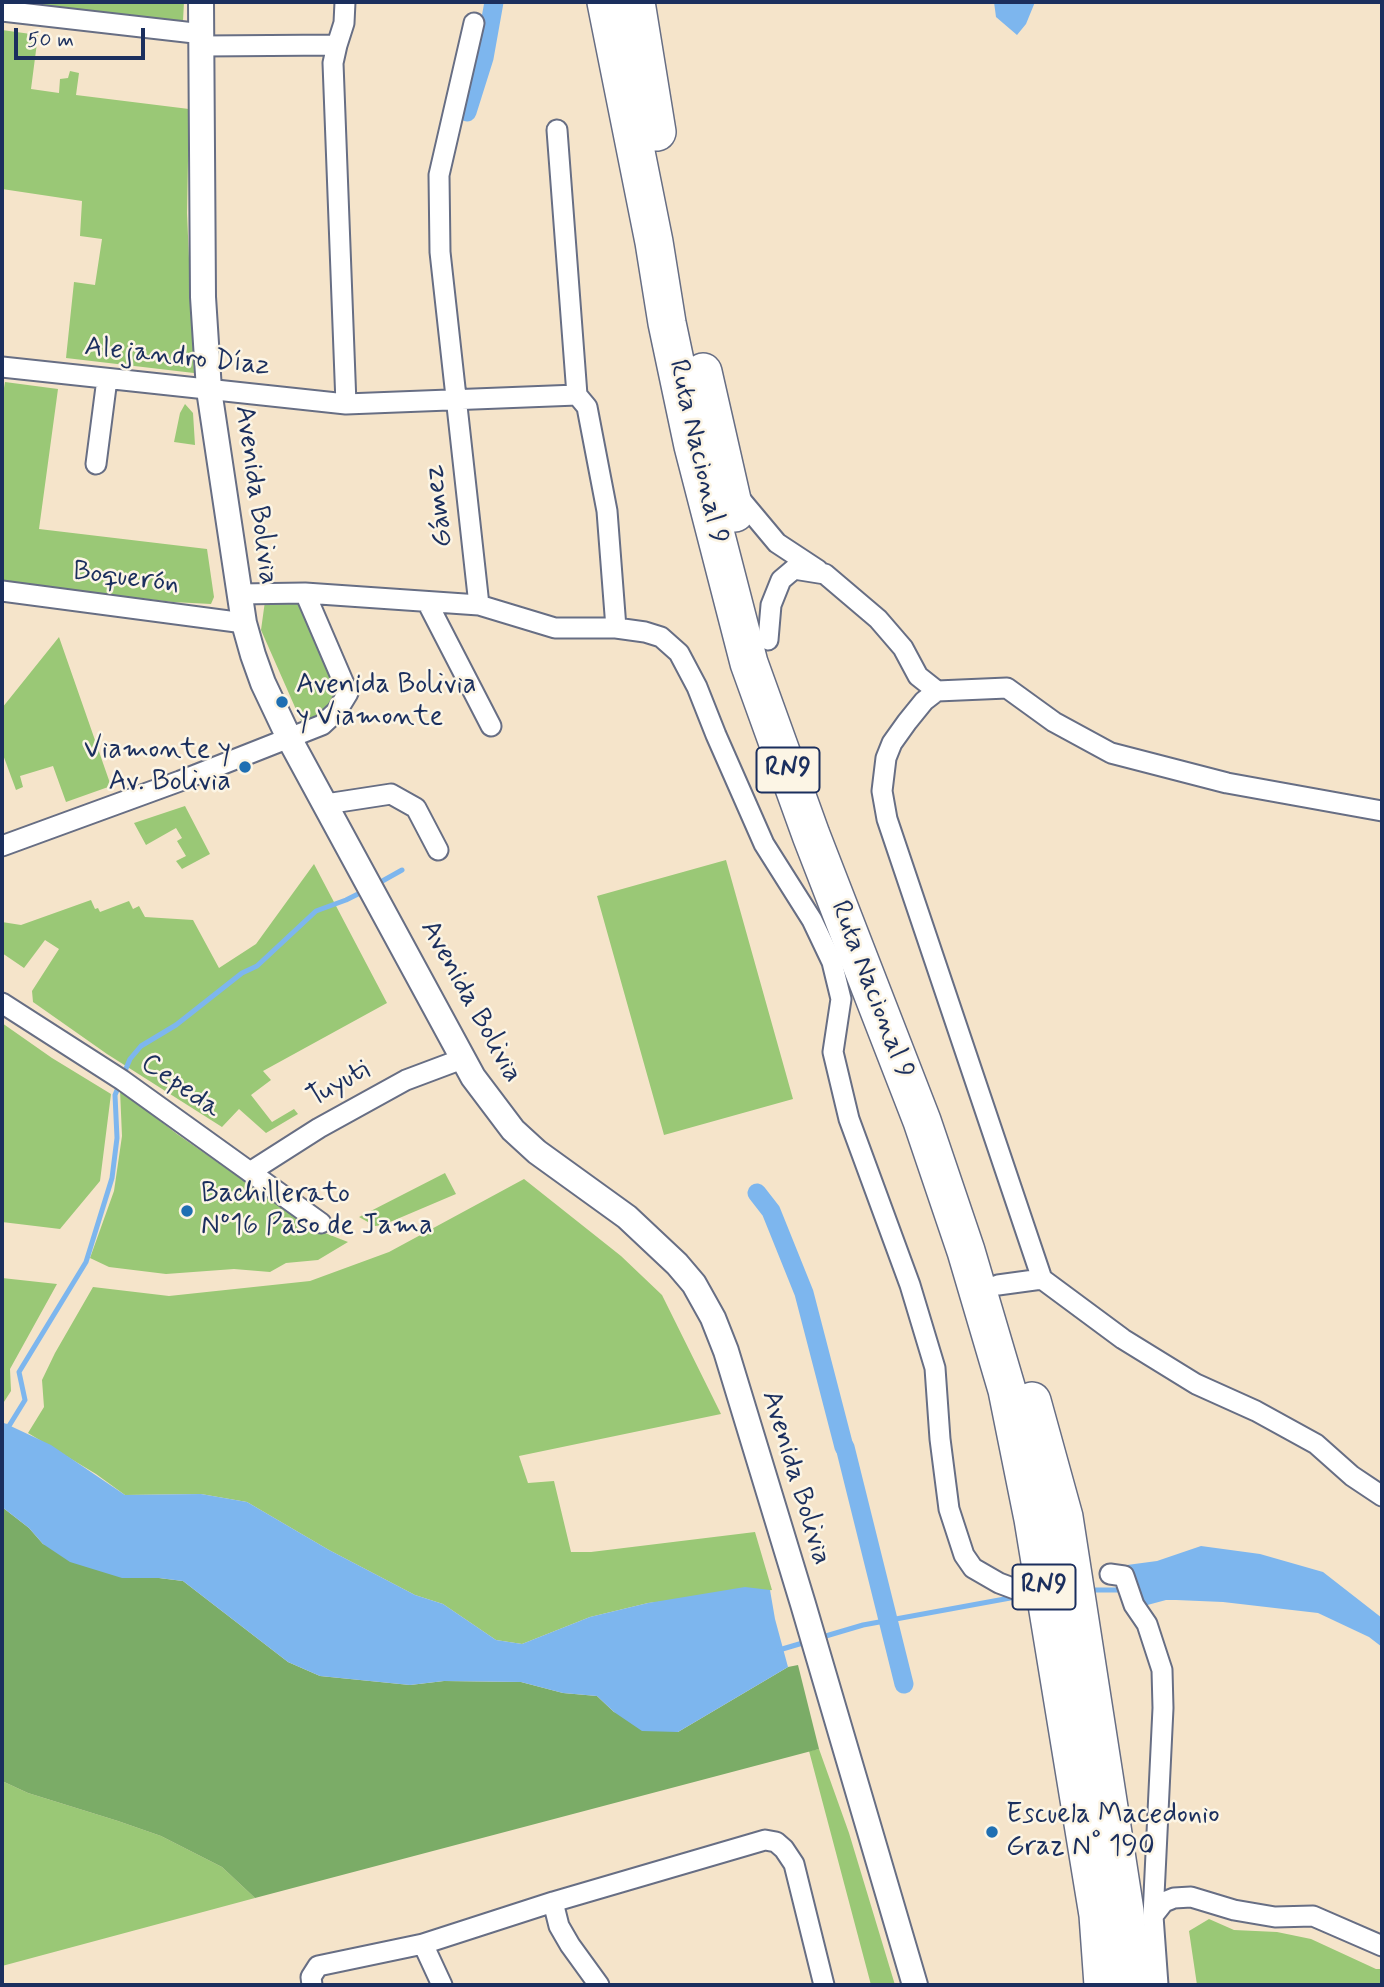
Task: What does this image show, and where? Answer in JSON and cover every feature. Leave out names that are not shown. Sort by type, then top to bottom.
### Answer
[{"type":"highway","name":"Ruta Nacional 9","points":[[606,2],[693,446],[749,663],[811,835],[922,1121],[966,1251],[1007,1390],[1049,1518]]},
{"type":"highway","name":"Ruta Nacional 9","points":[[636,2],[660,151],[691,313],[747,564],[768,640],[998,1285],[1049,1518],[1069,1653],[1098,1915],[1103,1985]]},
{"type":"highway","name":"Ruta Nacional 9","points":[[1069,1653],[1125,1911],[1132,1985]]},
{"type":"street","name":"Avenida Bolivia","points":[[201,2],[203,297],[209,390],[244,623],[263,683],[290,740],[352,850],[462,1059],[490,1102],[513,1130],[537,1152],[627,1217],[677,1264],[694,1284],[713,1318],[726,1351],[803,1604],[915,1985]]},
{"type":"street","points":[[345,2],[344,23],[333,63],[346,404]]},
{"type":"street","points":[[2,11],[203,40],[337,45]]},
{"type":"street","name":"Gámez","points":[[474,23],[439,175],[440,252],[479,604]]},
{"type":"street","points":[[557,130],[577,395],[587,407],[607,511],[616,628]]},
{"type":"street","name":"Alejandro Díaz","points":[[2,367],[346,404],[577,395]]},
{"type":"street","points":[[96,464],[107,379]]},
{"type":"street","points":[[729,485],[777,543],[825,574],[878,619],[903,648],[918,676],[937,691]]},
{"type":"street","points":[[768,640],[771,605],[781,580],[794,569],[825,574]]},
{"type":"street","name":"Boquerón","points":[[2,591],[244,623]]},
{"type":"street","points":[[239,594],[305,593],[479,604],[555,628],[616,628],[645,632],[661,638],[680,653],[764,844],[813,919],[832,962],[841,999],[833,1052],[849,1119],[910,1285],[935,1368],[949,1509],[964,1555],[973,1568],[1015,1589]]},
{"type":"street","points":[[2,846],[290,740],[322,725],[337,711],[348,694],[305,593]]},
{"type":"street","points":[[427,602],[491,726]]},
{"type":"street","points":[[1382,811],[1227,783],[1111,754],[1054,722],[1007,688],[937,691],[924,701],[892,743],[886,758],[882,791],[887,819],[1042,1279],[1123,1339],[1175,1371],[1316,1444],[1352,1476],[1382,1496]]},
{"type":"street","points":[[326,804],[391,794],[416,808],[438,850]]},
{"type":"street","name":"Cepeda","points":[[2,1003],[122,1080],[321,1223]]},
{"type":"street","name":"Tuyuti","points":[[250,1172],[318,1128],[406,1080],[462,1059]]},
{"type":"street","points":[[998,1285],[1042,1279]]},
{"type":"street","points":[[1110,1574],[1124,1576],[1134,1605],[1147,1624],[1162,1670],[1163,1708],[1153,1916],[1158,1985]]},
{"type":"street","points":[[312,1985],[311,1977],[318,1966],[423,1944],[753,1842],[776,1842],[785,1849],[794,1864],[824,1985]]},
{"type":"street","points":[[1153,1916],[1164,1902],[1174,1898],[1191,1897],[1234,1910],[1275,1917],[1313,1916],[1382,1946]]},
{"type":"street","points":[[553,1902],[559,1926],[599,1985]]},
{"type":"street","points":[[423,1944],[442,1985]]},
{"type":"green space","points":[[20,2],[184,2],[183,21],[176,25]]},
{"type":"green space","points":[[2,30],[38,35],[31,89],[59,93],[60,79],[68,78],[70,71],[79,73],[76,95],[189,109],[187,213],[194,373],[66,358],[74,282],[95,285],[102,239],[80,236],[82,201],[2,189]]},
{"type":"green space","points":[[5,382],[58,389],[39,529],[207,549],[214,597],[211,604],[2,582],[2,400]]},
{"type":"green space","points":[[185,404],[193,413],[195,445],[174,442],[180,413]]},
{"type":"green space","points":[[265,601],[303,604],[339,691],[324,716],[302,723],[261,630]]},
{"type":"green space","points":[[59,637],[111,786],[66,802],[53,766],[20,776],[23,787],[16,790],[2,752],[2,708]]},
{"type":"green space","points":[[185,806],[210,854],[182,869],[176,861],[186,856],[177,841],[182,838],[176,828],[146,845],[134,823]]},
{"type":"green space","points":[[726,860],[793,1099],[664,1135],[597,896]]},
{"type":"green space","points":[[314,864],[387,1003],[263,1071],[271,1080],[251,1095],[272,1122],[294,1109],[298,1114],[266,1133],[239,1109],[222,1127],[107,1054],[33,1002],[32,991],[59,949],[45,940],[24,968],[2,953],[2,922],[21,925],[91,900],[95,909],[98,908],[100,912],[129,901],[133,909],[139,906],[145,917],[193,920],[219,968],[256,944]]},
{"type":"green space","points":[[2,1023],[111,1094],[100,1181],[60,1229],[2,1222]]},
{"type":"green space","points":[[120,1090],[177,1134],[312,1228],[348,1242],[318,1260],[286,1263],[270,1272],[234,1269],[166,1274],[109,1267],[90,1258],[114,1191],[122,1136]]},
{"type":"green space","points":[[445,1173],[456,1194],[383,1225],[375,1226],[359,1217]]},
{"type":"green space","points":[[524,1179],[621,1256],[662,1295],[721,1414],[519,1456],[528,1483],[554,1481],[571,1552],[591,1552],[755,1532],[772,1590],[648,1603],[590,1617],[522,1644],[496,1640],[443,1604],[415,1595],[329,1550],[247,1502],[201,1494],[125,1495],[28,1433],[44,1407],[42,1380],[93,1287],[169,1296],[310,1281],[389,1252]]},
{"type":"green space","points":[[2,1278],[57,1284],[10,1369],[11,1391],[2,1405]]},
{"type":"green space","points":[[2,1507],[29,1528],[43,1544],[159,1578],[183,1581],[288,1662],[320,1676],[410,1685],[444,1681],[521,1682],[563,1693],[597,1696],[614,1712],[678,1732],[788,1667],[798,1665],[819,1749],[255,1898],[222,1867],[161,1836],[28,1793],[2,1781]]},
{"type":"green space","points":[[819,1749],[849,1833],[895,1985],[871,1985],[809,1751]]},
{"type":"green space","points":[[2,1781],[28,1793],[161,1836],[222,1867],[255,1898],[2,1966]]},
{"type":"green space","points":[[1209,1919],[1234,1930],[1277,1932],[1311,1939],[1376,1969],[1382,1969],[1382,1985],[1197,1985],[1189,1931]]},
{"type":"water","points":[[994,2],[1035,2],[1026,24],[1017,35],[996,17]]},
{"type":"water","points":[[2,1422],[51,1445],[125,1495],[201,1494],[247,1502],[329,1550],[415,1595],[443,1604],[496,1640],[522,1644],[590,1617],[648,1603],[745,1587],[770,1590],[788,1667],[678,1732],[642,1731],[614,1712],[597,1696],[563,1693],[521,1682],[444,1681],[410,1685],[320,1676],[288,1662],[183,1581],[122,1578],[70,1562],[43,1544],[29,1528],[2,1507]]},
{"type":"water","points":[[1201,1546],[1260,1554],[1323,1572],[1382,1618],[1382,1647],[1369,1637],[1318,1613],[1223,1602],[1176,1600],[1140,1607],[1127,1565],[1157,1561]]},
{"type":"waterway","points":[[467,112],[484,58],[494,2]]},
{"type":"waterway","points":[[377,884],[402,870]]},
{"type":"waterway","points":[[2,1427],[9,1426],[25,1400],[19,1372],[86,1262],[112,1178],[117,1138],[115,1095],[130,1059],[141,1046],[176,1025],[242,973],[257,966],[316,911],[366,890]]},
{"type":"waterway","points":[[757,1193],[771,1211],[804,1293],[844,1447]]},
{"type":"waterway","points":[[845,1447],[904,1684]]},
{"type":"waterway","points":[[1087,1590],[1123,1590]]},
{"type":"waterway","points":[[819,1638],[863,1625],[1032,1594]]},
{"type":"waterway","points":[[779,1650],[806,1642]]},
{"type":"place","name":"Avenida Bolivia y Viamonte","points":[[282,702]]},
{"type":"place","name":"Viamonte y Av. Bolivia","points":[[245,767]]},
{"type":"place","name":"Bachillerato Nº16 Paso de Jama","points":[[187,1211]]},
{"type":"place","name":"Escuela Macedonio Graz N° 190","points":[[992,1832]]}]
